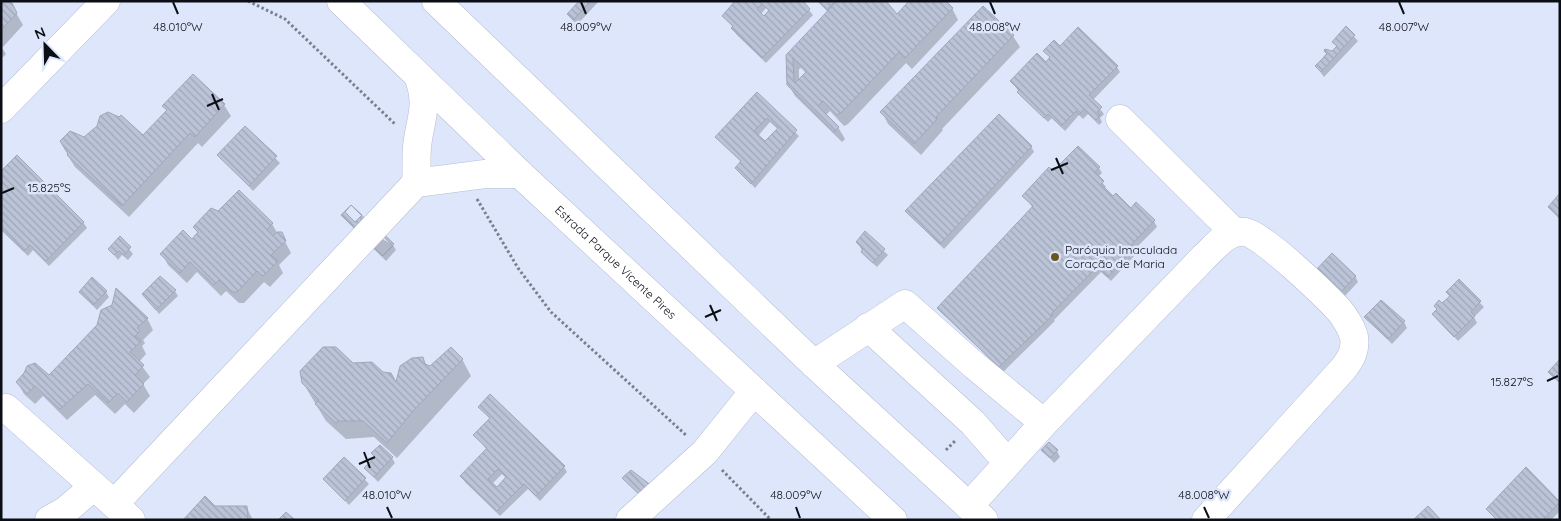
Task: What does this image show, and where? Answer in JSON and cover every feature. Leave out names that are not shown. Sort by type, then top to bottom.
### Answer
[{"type":"main road","points":[[1,109],[106,1]]},
{"type":"main road","name":"Estrada Parque Vicente Pires","points":[[341,1],[520,174],[893,520]]},
{"type":"main road","points":[[436,1],[814,364],[977,513],[1008,463],[1044,423],[1224,238],[1234,232],[1247,232],[1266,243],[1340,312],[1351,330],[1354,350],[1343,369],[1206,520]]},
{"type":"main road","points":[[6,408],[123,512],[416,182],[417,147],[425,108],[425,95],[419,78]]},
{"type":"main road","points":[[1120,119],[1234,232]]},
{"type":"main road","points":[[416,182],[485,174],[520,174]]},
{"type":"main road","points":[[814,364],[905,304],[975,366],[1044,423]]},
{"type":"main road","points":[[868,327],[973,422],[1008,463]]},
{"type":"main road","points":[[630,520],[704,452],[754,391]]},
{"type":"main road","points":[[49,520],[65,511],[94,486]]},
{"type":"path","points":[[248,1],[285,19],[417,147]]},
{"type":"path","points":[[455,178],[475,196],[518,268],[551,312],[704,452],[771,520]]},
{"type":"building","points":[[1,1],[12,3],[17,13],[1,30]]},
{"type":"building","points":[[579,1],[591,1],[573,20],[567,14]]},
{"type":"building","points":[[735,1],[803,1],[810,9],[762,58],[731,28],[733,26],[722,16]],"holes":[[[762,4],[769,10],[764,16],[757,9]]]},
{"type":"building","points":[[818,1],[835,1],[827,10]]},
{"type":"building","points":[[837,1],[886,1],[897,14],[909,1],[946,1],[953,8],[905,58],[899,52],[842,112],[837,115],[823,101],[818,106],[839,127],[834,132],[787,85],[786,55]],"holes":[[[793,58],[807,71],[795,83]]]},
{"type":"building","points":[[983,6],[1014,35],[936,117],[938,118],[914,144],[880,112]]},
{"type":"building","points":[[1346,26],[1355,35],[1321,72],[1315,66],[1327,54],[1324,51],[1325,49],[1332,51],[1337,46],[1332,42]]},
{"type":"building","points":[[1078,27],[1118,66],[1089,95],[1102,107],[1097,112],[1100,115],[1096,120],[1084,109],[1079,115],[1076,111],[1061,126],[1048,114],[1044,118],[1017,92],[1019,90],[1010,81],[1037,53],[1046,62],[1050,57],[1043,51],[1054,40],[1060,46]]},
{"type":"building","points":[[193,74],[225,104],[195,137],[190,133],[122,206],[67,155],[60,141],[70,131],[84,137],[97,126],[100,116],[108,112],[119,117],[121,115],[143,135],[167,110],[162,106]]},
{"type":"building","points":[[757,92],[797,130],[751,184],[735,168],[741,161],[715,137]],"holes":[[[767,118],[778,128],[765,141],[754,131]]]},
{"type":"building","points":[[999,114],[1032,146],[940,244],[905,211]]},
{"type":"building","points":[[245,126],[277,156],[249,186],[217,155]]},
{"type":"building","name":"Paróquia Imaculada Coração de Maria","points":[[1078,146],[1100,167],[1095,172],[1104,181],[1101,184],[1113,196],[1116,193],[1131,208],[1136,202],[1155,220],[1131,245],[1134,248],[1108,277],[1097,267],[1051,314],[1053,315],[999,367],[937,308],[1033,206],[1022,196],[1049,167],[1053,171]]},
{"type":"building","points":[[17,155],[84,222],[46,261],[30,245],[24,251],[1,229],[1,171]]},
{"type":"building","points":[[239,190],[273,223],[267,230],[273,236],[277,232],[282,232],[286,241],[271,255],[278,261],[263,276],[257,271],[237,292],[232,292],[219,280],[214,285],[190,262],[180,273],[160,254],[183,230],[192,239],[198,232],[193,227],[211,208],[218,211]]},
{"type":"building","points":[[1560,193],[1560,218],[1548,207]]},
{"type":"building","points":[[351,205],[393,246],[383,256],[341,215]]},
{"type":"building","points":[[351,205],[362,215],[355,222],[345,212]]},
{"type":"building","points":[[378,229],[394,244],[382,256],[366,241]]},
{"type":"building","points":[[865,231],[885,249],[873,263],[861,252],[863,249],[856,242]]},
{"type":"building","points":[[120,236],[131,247],[124,255],[119,251],[114,255],[108,249]]},
{"type":"building","points":[[1332,253],[1356,276],[1339,294],[1315,271]]},
{"type":"building","points":[[160,276],[176,290],[156,310],[142,294]]},
{"type":"building","points":[[92,277],[107,291],[93,305],[79,292]]},
{"type":"building","points":[[1459,279],[1481,301],[1471,312],[1475,316],[1454,337],[1432,314],[1437,309],[1434,306],[1439,300],[1442,303],[1450,296],[1446,292]]},
{"type":"building","points":[[116,288],[148,318],[137,328],[140,331],[135,336],[141,341],[130,352],[144,365],[135,375],[144,384],[127,402],[118,393],[108,403],[88,384],[60,409],[35,386],[27,394],[16,382],[27,366],[35,363],[49,375],[97,325],[101,310],[112,305]]},
{"type":"building","points":[[1381,300],[1405,321],[1388,339],[1364,317]]},
{"type":"building","points":[[323,347],[336,347],[353,363],[372,362],[383,372],[391,373],[396,382],[400,366],[412,358],[423,357],[425,364],[430,366],[451,347],[463,359],[413,411],[387,443],[363,421],[339,421],[336,423],[315,404],[319,400],[302,383],[300,371]]},
{"type":"building","points":[[1560,359],[1560,383],[1548,372]]},
{"type":"building","points":[[490,394],[565,466],[536,496],[524,484],[497,511],[460,476],[487,448],[473,435],[490,418],[478,407]],"holes":[[[498,469],[506,477],[497,487],[488,479]]]},
{"type":"building","points":[[1049,442],[1058,450],[1050,458],[1041,450]]},
{"type":"building","points":[[380,445],[393,457],[374,477],[364,468],[375,457],[371,453]]},
{"type":"building","points":[[344,457],[366,478],[345,501],[323,479]]},
{"type":"building","points":[[1526,467],[1560,502],[1543,520],[1497,520],[1486,509]]},
{"type":"building","points":[[631,470],[652,486],[642,497],[622,478]]},
{"type":"building","points":[[205,496],[215,506],[247,506],[248,520],[183,520]]},
{"type":"building","points":[[1428,506],[1441,520],[1413,520]]},
{"type":"building","points":[[286,512],[295,520],[278,520]]},
{"type":"place","name":"Paróquia Imaculada Coração de Maria","points":[[1055,257]]}]
